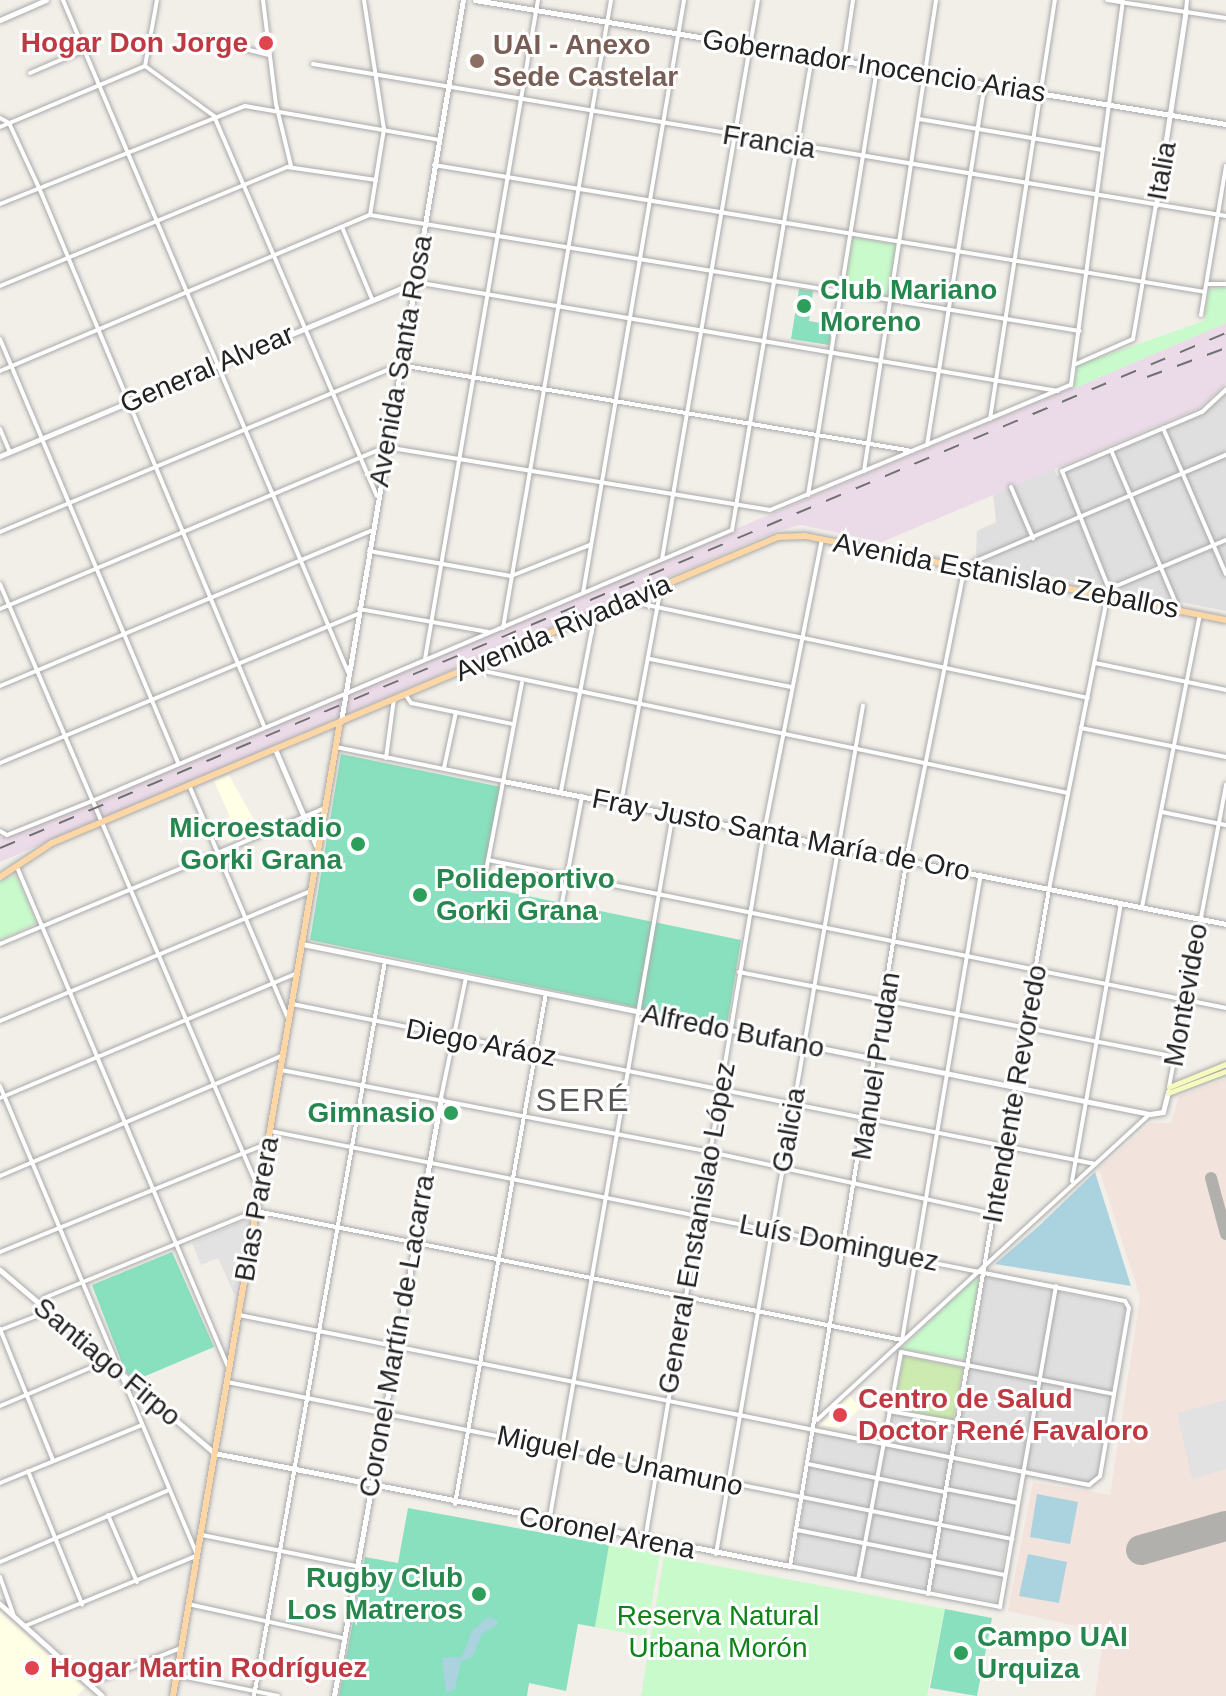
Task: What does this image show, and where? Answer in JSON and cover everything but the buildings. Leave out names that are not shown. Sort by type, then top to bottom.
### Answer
[{"type":"main road","name":"Avenida Estanislao Zeballos","points":[[786,535],[822,539],[1109,593],[1226,620]]},
{"type":"main road","name":"Avenida Rivadavia","points":[[0,877],[52,843],[786,535]]},
{"type":"main road","name":"Blas Parera","points":[[173,1696],[340,722]]},
{"type":"main road","points":[[1169,1090],[1226,1064]]},
{"type":"main road","points":[[1169,1090],[1226,1071]]},
{"type":"street","points":[[0,20],[46,0]]},
{"type":"street","points":[[63,0],[348,672]]},
{"type":"street","points":[[145,66],[157,0]]},
{"type":"street","points":[[263,0],[277,110],[291,166]]},
{"type":"street","points":[[364,0],[384,129],[370,215]]},
{"type":"street","name":"Avenida Santa Rosa","points":[[340,722],[463,0]]},
{"type":"street","name":"Gobernador Inocencio Arias","points":[[475,0],[1226,124]]},
{"type":"street","points":[[425,659],[538,0]]},
{"type":"street","points":[[503,628],[611,0]]},
{"type":"street","points":[[583,594],[684,0]]},
{"type":"street","points":[[662,559],[758,0]]},
{"type":"street","points":[[844,61],[853,0]]},
{"type":"street","points":[[864,471],[936,0]]},
{"type":"street","points":[[990,419],[1055,0]]},
{"type":"street","points":[[1107,0],[1226,18]]},
{"type":"street","name":"Italia","points":[[1076,364],[1132,341],[1172,115],[1187,0]]},
{"type":"street","points":[[0,609],[386,447],[770,510],[1073,383],[1123,1]]},
{"type":"street","points":[[206,39],[269,55]]},
{"type":"street","points":[[30,73],[84,50]]},
{"type":"street","points":[[740,506],[812,56]]},
{"type":"street","name":"Francia","points":[[313,64],[734,137],[1226,216]]},
{"type":"street","points":[[0,127],[145,66]]},
{"type":"street","points":[[145,66],[214,116],[330,393],[377,496]]},
{"type":"street","points":[[808,495],[877,67]]},
{"type":"street","points":[[927,445],[985,84]]},
{"type":"street","points":[[0,204],[245,106],[439,140]]},
{"type":"street","points":[[0,118],[9,123],[40,190],[264,727]]},
{"type":"street","points":[[919,119],[1102,150]]},
{"type":"street","points":[[434,165],[1205,292]]},
{"type":"street","points":[[0,286],[291,166],[376,180]]},
{"type":"street","points":[[1201,315],[1226,166]]},
{"type":"street","points":[[0,371],[370,215],[1080,331]]},
{"type":"street","points":[[342,227],[372,299]]},
{"type":"street","points":[[415,282],[938,367],[1058,391]]},
{"type":"street","name":"General Alvear","points":[[0,456],[415,282]]},
{"type":"street","points":[[1207,284],[1226,284]]},
{"type":"street","points":[[0,339],[178,763]]},
{"type":"street","points":[[0,532],[400,365],[867,441],[912,451]]},
{"type":"street","points":[[1226,390],[1202,412],[1062,471],[1109,593],[1226,540]]},
{"type":"street","points":[[1163,428],[1226,574]]},
{"type":"street","points":[[0,429],[10,452]]},
{"type":"street","points":[[1111,450],[1179,611]]},
{"type":"street","points":[[967,568],[1226,455]]},
{"type":"street","points":[[1011,487],[1033,538]]},
{"type":"street","name":"Avenida Rivadavia","points":[[0,832],[124,787],[732,530],[740,506]]},
{"type":"street","points":[[0,686],[371,531]]},
{"type":"street","name":"General Enstanislao López","points":[[645,1540],[739,972],[791,687],[822,539]]},
{"type":"street","points":[[369,551],[511,576],[590,545]]},
{"type":"street","name":"Manuel Prudan","points":[[790,1566],[857,1184],[925,764],[967,568]]},
{"type":"street","points":[[0,584],[260,1192]]},
{"type":"street","points":[[621,803],[660,610],[661,587]]},
{"type":"street","name":"Intendente Revoredo","points":[[928,1594],[1049,889],[1109,593]]},
{"type":"street","points":[[628,601],[1088,698]]},
{"type":"street","points":[[0,763],[358,612],[431,621],[490,633]]},
{"type":"street","points":[[561,791],[582,695],[595,615]]},
{"type":"street","points":[[1142,907],[1200,615]]},
{"type":"street","points":[[650,659],[791,687]]},
{"type":"street","points":[[1095,663],[1226,690]]},
{"type":"street","points":[[469,668],[522,683],[1068,793]]},
{"type":"street","points":[[483,887],[522,683]]},
{"type":"street","points":[[405,694],[411,703],[513,724]]},
{"type":"street","points":[[386,758],[394,699]]},
{"type":"street","name":"Galicia","points":[[716,1554],[815,987],[836,846],[863,706]]},
{"type":"street","points":[[443,769],[456,712]]},
{"type":"street","points":[[1081,728],[1226,757]]},
{"type":"street","name":"Fray Justo Santa María de Oro","points":[[336,747],[1226,924]]},
{"type":"street","points":[[275,749],[318,850]]},
{"type":"street","name":"Montevideo","points":[[1163,1112],[1226,784]]},
{"type":"street","points":[[189,785],[289,1020]]},
{"type":"street","points":[[562,903],[582,796]]},
{"type":"street","points":[[0,944],[325,808]]},
{"type":"street","points":[[1161,812],[1226,825]]},
{"type":"street","points":[[549,1522],[673,814]]},
{"type":"street","points":[[488,860],[567,873],[1226,1008]]},
{"type":"street","points":[[17,867],[229,1369]]},
{"type":"street","points":[[902,1340],[981,875]]},
{"type":"street","points":[[0,1021],[311,891]]},
{"type":"street","points":[[1072,1183],[1099,1043],[1121,903]]},
{"type":"street","name":"Alfredo Bufano","points":[[302,944],[1150,1114],[1163,1112]]},
{"type":"street","points":[[254,1694],[334,1226],[371,1021],[385,961]]},
{"type":"street","points":[[739,972],[1175,1057]]},
{"type":"street","points":[[2,1097],[297,973]]},
{"type":"street","name":"Coronel Martín de Lacarra","points":[[334,1696],[413,1243],[466,977]]},
{"type":"street","points":[[455,1504],[496,1260],[546,993]]},
{"type":"street","name":"Diego Aráoz","points":[[292,1004],[936,1136],[1095,1164]]},
{"type":"street","points":[[0,1176],[283,1056]]},
{"type":"street","points":[[281,1070],[441,1098],[710,1152],[995,1214]]},
{"type":"street","points":[[0,1086],[2,1097],[33,1162],[196,1554],[137,1582],[25,1626]]},
{"type":"street","points":[[986,1262],[1150,1114]]},
{"type":"street","name":"Luís Dominguez","points":[[270,1131],[429,1159],[1125,1301],[1129,1308],[1114,1394]]},
{"type":"street","points":[[0,1252],[268,1143]]},
{"type":"street","points":[[38,1313],[44,1298],[256,1211],[684,1299],[902,1340]]},
{"type":"street","name":"Santiago Firpo","points":[[0,1270],[214,1453]]},
{"type":"street","points":[[815,1422],[895,1346],[981,1272]]},
{"type":"street","points":[[797,1530],[1005,1575],[1056,1286]]},
{"type":"street","points":[[47,1312],[0,1330],[53,1460]]},
{"type":"street","points":[[239,1315],[1096,1484],[1114,1394],[901,1352],[895,1346]]},
{"type":"street","points":[[858,1580],[901,1352]]},
{"type":"street","points":[[0,1406],[104,1362]]},
{"type":"street","name":"Miguel de Unamuno","points":[[227,1382],[1012,1539]]},
{"type":"street","points":[[889,1411],[957,1423]]},
{"type":"street","points":[[0,1483],[142,1425]]},
{"type":"street","name":"Coronel Arena","points":[[214,1453],[455,1504],[1000,1607],[1005,1575]]},
{"type":"street","points":[[808,1464],[1018,1503]]},
{"type":"street","points":[[28,1471],[82,1604]]},
{"type":"street","points":[[0,1562],[169,1490]]},
{"type":"street","points":[[108,1515],[137,1582]]},
{"type":"street","points":[[199,1534],[356,1566]]},
{"type":"street","points":[[0,1577],[15,1617]]},
{"type":"street","points":[[0,1604],[102,1696]]},
{"type":"street","points":[[188,1604],[343,1638]]},
{"type":"street","points":[[88,1684],[181,1648]]},
{"type":"street","points":[[176,1675],[254,1694],[278,1696]]},
{"type":"shaded area","points":[[1226,323],[1226,384],[1199,408],[882,542],[801,525],[777,531],[0,862],[0,838]]},
{"type":"shaded area","points":[[1226,394],[1226,611],[985,563],[976,555],[977,531],[996,522],[993,493],[1054,468],[1057,476],[1203,414]]},
{"type":"shaded area","points":[[229,775],[259,829],[228,843],[218,822],[230,817],[214,781]]},
{"type":"shaded area","points":[[1226,1079],[1226,1696],[1095,1696],[1104,1632],[1008,1611],[1033,1482],[1110,1495],[1140,1297],[1099,1169],[1151,1123],[1171,1123],[1179,1096]]},
{"type":"shaded area","points":[[250,1218],[235,1296],[218,1258],[201,1265],[192,1243]]},
{"type":"shaded area","points":[[986,1276],[1126,1306],[1097,1477],[1089,1483],[954,1453]]},
{"type":"shaded area","name":"Centro de Salud Doctor René Favaloro","points":[[849,1395],[861,1408],[839,1428],[820,1425]]},
{"type":"shaded area","points":[[1226,1400],[1226,1469],[1192,1479],[1177,1413]]},
{"type":"shaded area","points":[[894,1414],[950,1424],[949,1460],[1019,1475],[996,1602],[795,1563],[814,1437],[821,1434],[884,1447]]},
{"type":"shaded area","name":"Hogar Martin Rodríguez","points":[[0,1612],[85,1688],[77,1696],[0,1696]]},
{"type":"green space","points":[[853,237],[896,244],[888,299],[843,292]]},
{"type":"green space","points":[[1226,288],[1226,323],[1073,389],[1078,365],[1204,321],[1209,289]]},
{"type":"green space","name":"Club Mariano Moreno","points":[[799,289],[813,291],[809,321],[832,325],[829,345],[791,339]]},
{"type":"green space","name":"Polideportivo Gorki Grana","points":[[341,754],[501,787],[484,887],[741,940],[727,1026],[310,940]]},
{"type":"green space","points":[[16,875],[37,923],[0,940],[0,881]]},
{"type":"green space","points":[[172,1252],[214,1347],[136,1380],[125,1371],[92,1285]]},
{"type":"green space","points":[[974,1278],[980,1282],[966,1360],[901,1349]]},
{"type":"green space","points":[[904,1356],[963,1368],[953,1420],[893,1408]]},
{"type":"green space","name":"Rugby Club Los Matreros","points":[[408,1508],[609,1545],[595,1627],[578,1624],[566,1691],[529,1683],[527,1696],[339,1696],[365,1557],[398,1563]]},
{"type":"green space","points":[[609,1545],[660,1554],[646,1637],[595,1627]]},
{"type":"green space","name":"Reserva Natural Urbana Morón","points":[[664,1556],[945,1609],[927,1696],[641,1696]]},
{"type":"green space","name":"Campo UAI Urquiza","points":[[945,1609],[992,1618],[977,1696],[930,1688]]},
{"type":"water","points":[[1095,1172],[1131,1286],[995,1264],[1040,1225]]},
{"type":"water","points":[[1037,1494],[1078,1502],[1070,1544],[1030,1537]]},
{"type":"water","points":[[1028,1554],[1067,1562],[1059,1603],[1019,1596]]},
{"type":"water","points":[[488,1617],[498,1620],[497,1625],[483,1633],[472,1657],[461,1661],[455,1689],[446,1693],[442,1658],[462,1657],[472,1631]]},
{"type":"taxiway","points":[[1211,1178],[1226,1234]]},
{"type":"runway","points":[[1141,1550],[1226,1526]]},
{"type":"railway","points":[[0,848],[1226,333]]},
{"type":"railway","points":[[1147,377],[1226,348]]},
{"type":"place","name":"Hogar Don Jorge","points":[[266,43]]},
{"type":"place","name":"UAI - Anexo Sede Castelar","points":[[477,61]]},
{"type":"place","name":"Club Mariano Moreno","points":[[804,306]]},
{"type":"place","name":"Microestadio Gorki Grana","points":[[358,844]]},
{"type":"place","name":"Polideportivo Gorki Grana","points":[[420,895]]},
{"type":"place","name":"Gimnasio","points":[[451,1113]]},
{"type":"place","name":"Centro de Salud Doctor René Favaloro","points":[[840,1415]]},
{"type":"place","name":"Rugby Club Los Matreros","points":[[479,1594]]},
{"type":"place","name":"Campo UAI Urquiza","points":[[961,1653]]},
{"type":"place","name":"Hogar Martin Rodríguez","points":[[32,1668]]},
{"type":"district","name":"SERÉ","points":[[583,1100]]}]
